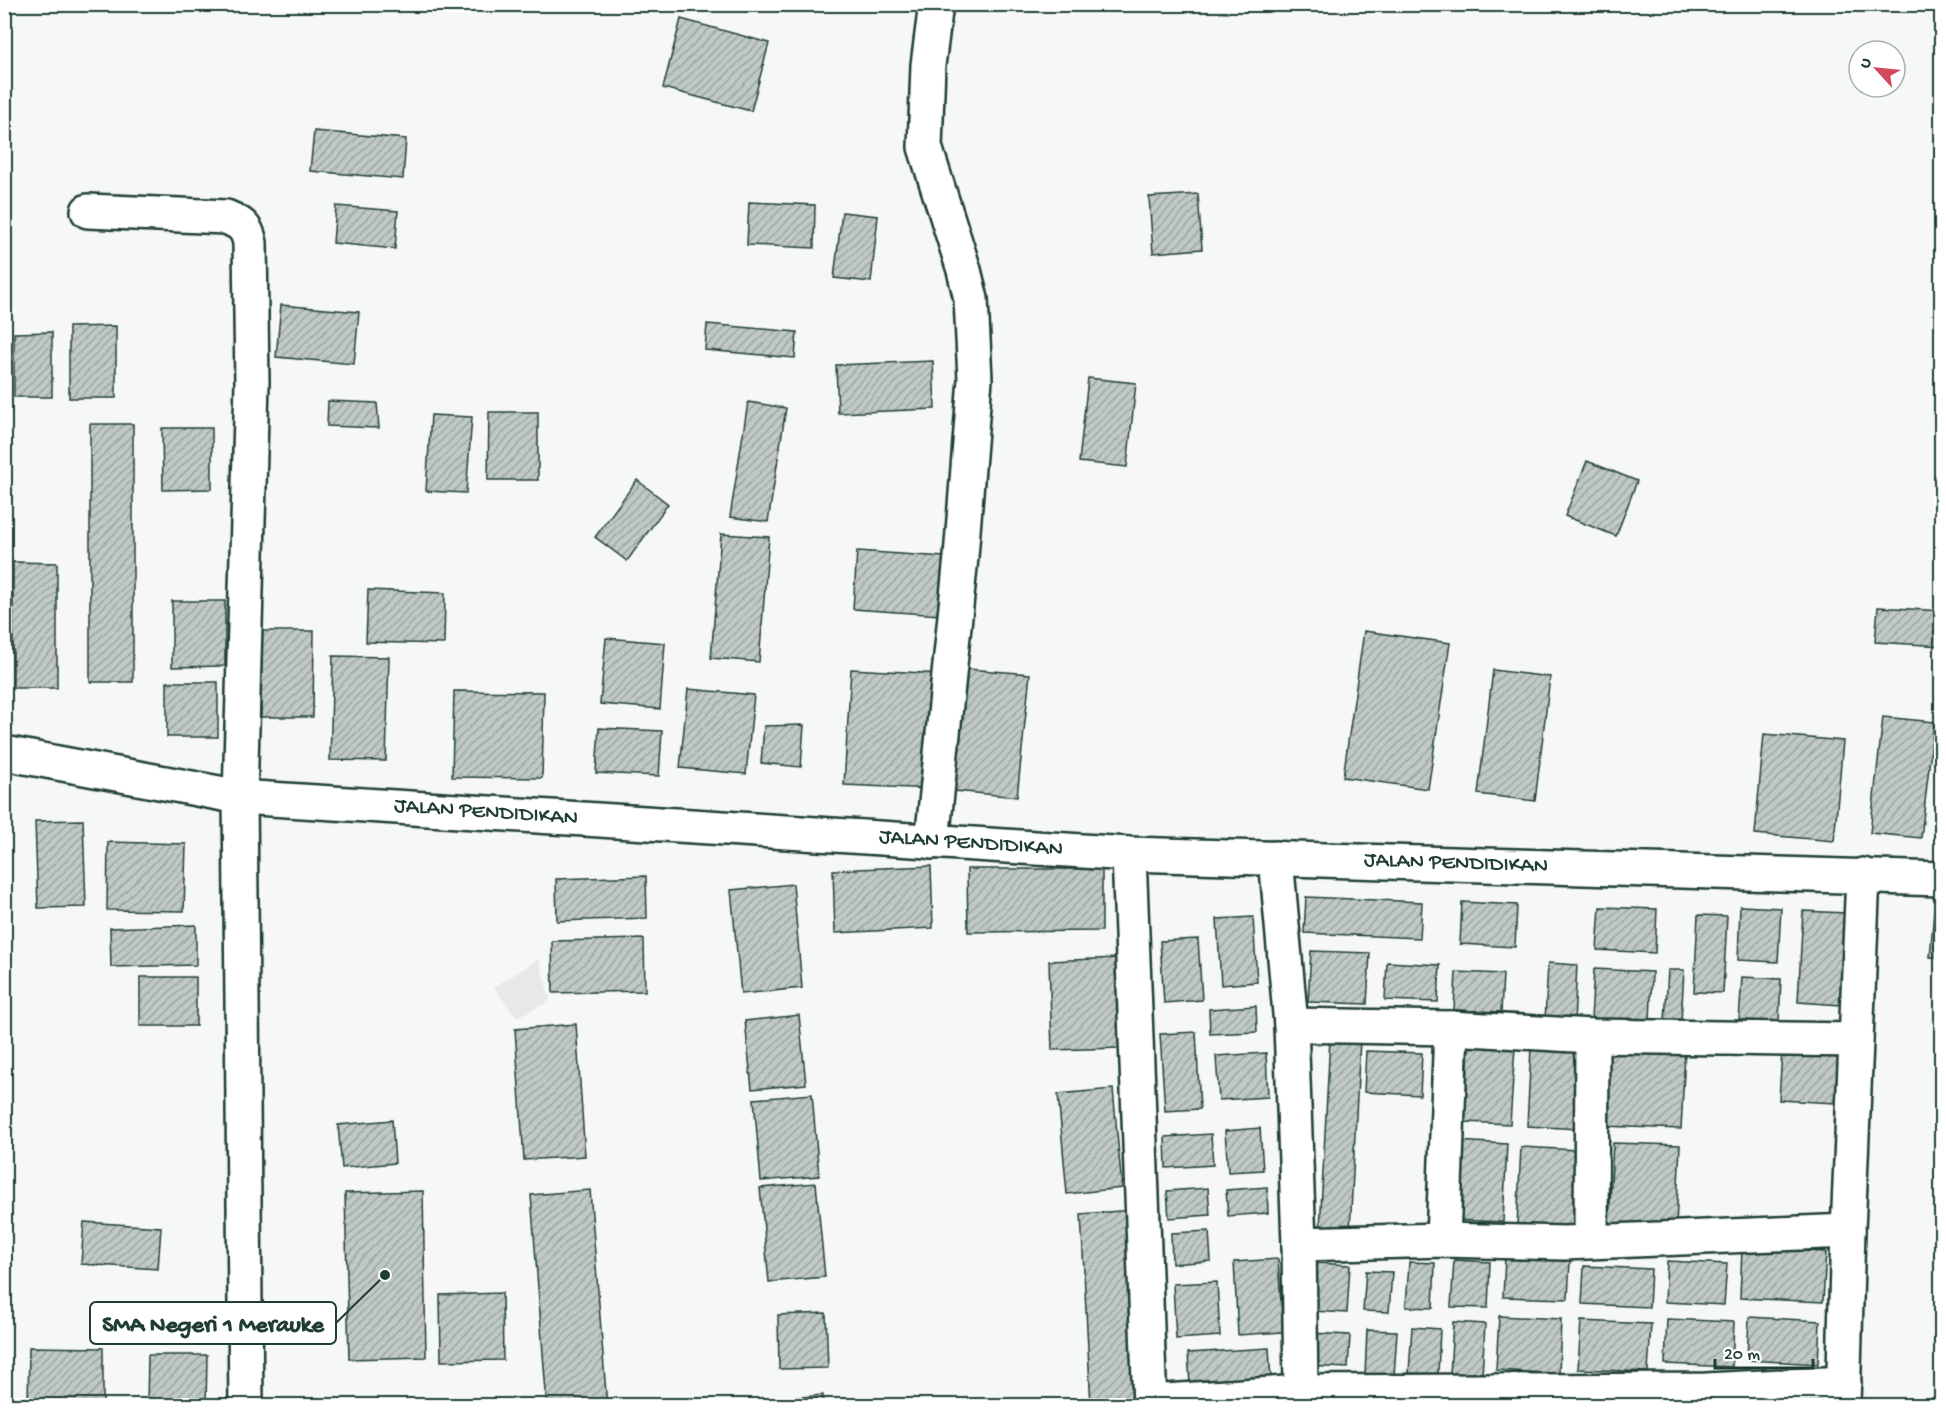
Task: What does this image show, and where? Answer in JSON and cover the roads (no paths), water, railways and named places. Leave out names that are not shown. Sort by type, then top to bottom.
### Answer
[{"type":"street","points":[[932,842],[961,557],[975,379],[971,299],[925,147],[927,65],[936,4]]},
{"type":"street","points":[[88,211],[226,217],[242,224],[248,232],[251,252],[252,383],[240,797],[246,1406]]},
{"type":"street","name":"JALAN PENDIDIKAN","points":[[4,753],[240,797],[1129,854],[1941,879]]},
{"type":"street","points":[[1129,854],[1150,1404],[1301,1392],[1706,1390],[1844,1395],[1848,1231],[1863,875]]},
{"type":"street","points":[[1276,858],[1291,1025],[1299,1244],[1301,1392]]},
{"type":"street","points":[[1291,1025],[1451,1028],[1593,1036],[1856,1040]]},
{"type":"street","points":[[1443,1240],[1451,1028]]},
{"type":"street","points":[[1591,1240],[1593,1036]]},
{"type":"street","points":[[1299,1244],[1443,1240],[1564,1243],[1591,1240],[1848,1231]]},
{"type":"place","name":"SMA Negeri 1 Merauke","points":[[385,1275]]}]
